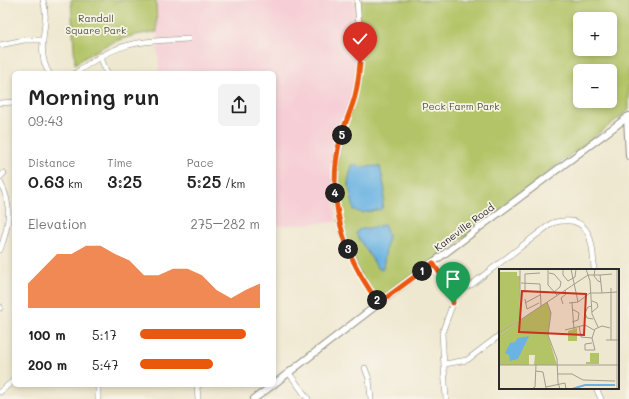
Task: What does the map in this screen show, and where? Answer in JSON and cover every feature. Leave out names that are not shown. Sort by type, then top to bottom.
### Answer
[{"type":"main road","name":"Kaneville Road","points":[[276,383],[379,303],[628,116]]},
{"type":"main road","points":[[628,116],[629,156]]},
{"type":"main road","name":"Kaneville Road","points":[[254,399],[270,387]]},
{"type":"street","points":[[43,0],[45,13],[42,54],[48,71]]},
{"type":"street","points":[[356,0],[360,42],[358,81],[355,97],[341,138],[336,165],[336,196],[339,222],[353,262],[364,283],[379,303]]},
{"type":"street","points":[[79,71],[100,56],[112,50],[138,42],[188,39]]},
{"type":"street","points":[[0,45],[24,40],[42,40]]},
{"type":"street","points":[[100,56],[106,71]]},
{"type":"street","points":[[0,103],[12,103]]},
{"type":"street","points":[[0,182],[5,191],[9,211],[8,230],[0,250]]},
{"type":"street","points":[[452,292],[471,285],[552,223],[565,220],[580,225],[590,236],[593,246],[594,269]]},
{"type":"street","points":[[433,263],[452,292],[453,303],[442,333],[446,399]]},
{"type":"street","points":[[445,364],[467,360],[499,336]]},
{"type":"street","points":[[365,368],[370,379],[371,399]]},
{"type":"street","points":[[289,374],[308,399]]},
{"type":"street","points":[[0,392],[12,382]]},
{"type":"street","points":[[98,387],[98,399]]},
{"type":"street","points":[[198,399],[199,387]]},
{"type":"street","points":[[596,389],[601,399]]},
{"type":"shaded area","points":[[156,0],[355,0],[358,63],[335,203],[336,222],[276,226],[276,71],[159,71]]},
{"type":"green space","name":"Randall Square Park","points":[[71,0],[156,0],[157,32],[123,38],[104,46],[75,64]]},
{"type":"green space","name":"Peck Farm Park","points":[[357,0],[629,0],[629,110],[379,303],[364,283],[339,222],[336,165],[358,81]]},
{"type":"water","points":[[352,165],[363,167],[380,166],[385,191],[382,209],[362,213],[354,210],[348,182]]},
{"type":"water","points":[[385,225],[388,236],[383,268],[381,270],[377,267],[356,234],[358,230]]},
{"type":"route","points":[[360,63],[355,97],[341,138],[336,165],[335,180],[337,211],[344,239],[353,262],[364,283],[379,303],[433,263],[452,292],[453,303]]}]
